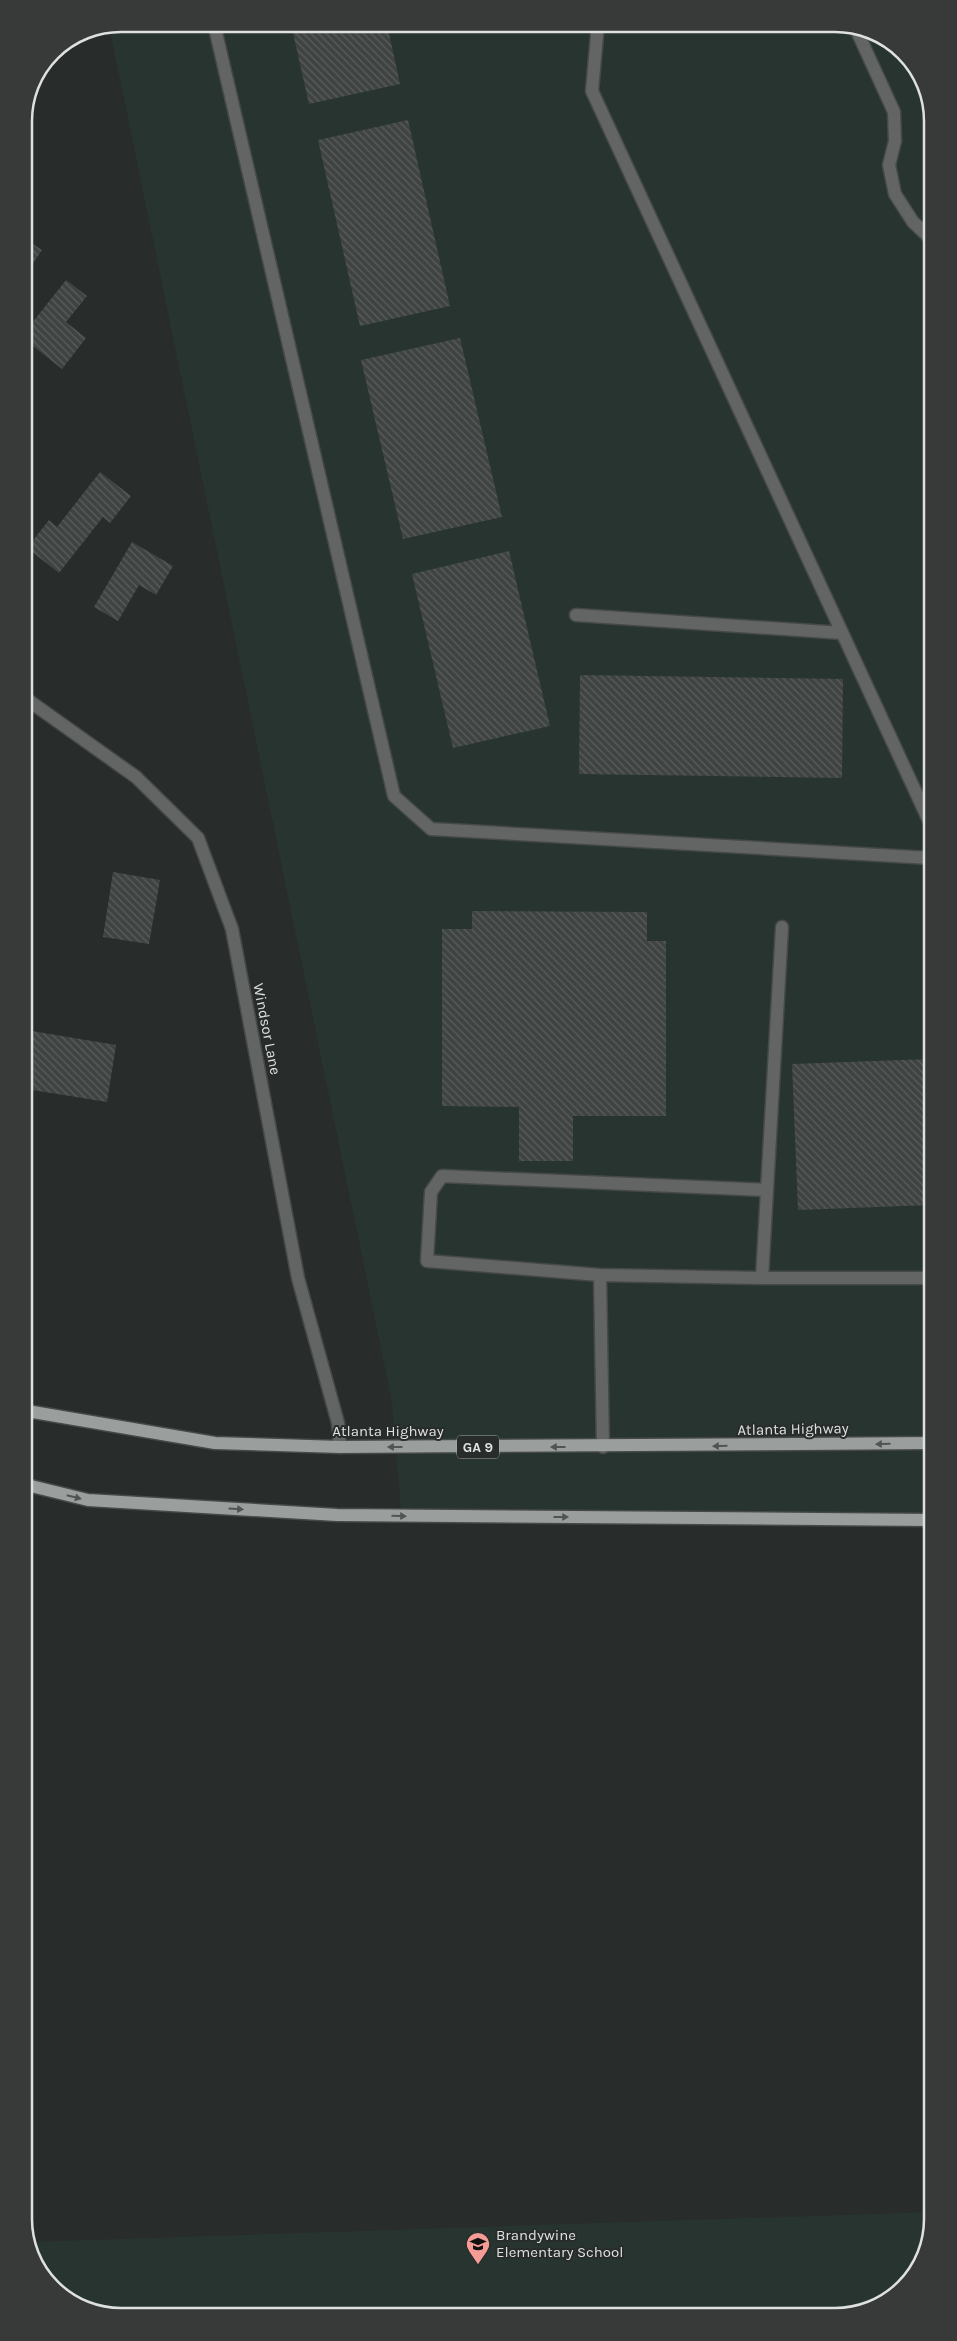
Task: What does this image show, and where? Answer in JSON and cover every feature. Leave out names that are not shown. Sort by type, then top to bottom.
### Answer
[{"type":"main road","name":"Atlanta Highway","points":[[32,1412],[215,1443],[340,1447],[603,1447],[924,1443]]},
{"type":"main road","points":[[32,1486],[88,1500],[337,1515],[924,1520]]},
{"type":"street","points":[[216,33],[394,796],[430,829],[924,858]]},
{"type":"street","points":[[597,33],[592,91],[924,810]]},
{"type":"street","points":[[859,36],[894,112],[894,141],[889,165],[895,194],[913,222],[924,232]]},
{"type":"street","points":[[576,615],[842,633]]},
{"type":"street","name":"Windsor Lane","points":[[33,703],[136,777],[198,838],[232,929],[298,1278],[338,1423],[340,1447]]},
{"type":"street","points":[[762,1278],[782,927]]},
{"type":"street","points":[[768,1190],[442,1176],[431,1192],[428,1262],[600,1275],[924,1278]]},
{"type":"street","points":[[600,1275],[603,1447]]},
{"type":"shaded area","points":[[111,33],[841,33],[864,37],[880,44],[902,63],[915,82],[924,110],[924,1521],[402,1522],[392,1402]]},
{"type":"shaded area","name":"Brandywine Elementary School","points":[[924,2212],[924,2231],[918,2253],[913,2264],[902,2278],[890,2290],[875,2299],[853,2307],[841,2308],[116,2308],[104,2307],[88,2302],[67,2290],[44,2264],[36,2242]]},
{"type":"building","points":[[293,33],[389,33],[400,84],[309,104]]},
{"type":"building","points":[[408,120],[450,306],[360,326],[318,140]]},
{"type":"building","points":[[33,244],[42,250],[33,264]]},
{"type":"building","points":[[66,280],[87,296],[66,322],[86,338],[62,369],[33,346],[33,322]]},
{"type":"building","points":[[460,338],[502,517],[403,539],[361,360]]},
{"type":"building","points":[[100,472],[131,496],[110,523],[103,517],[59,573],[33,553],[33,541],[49,520],[57,527]]},
{"type":"building","points":[[132,542],[173,566],[156,595],[139,585],[118,621],[94,607]]},
{"type":"building","points":[[509,551],[550,726],[453,748],[412,574]]},
{"type":"building","points":[[580,675],[843,679],[842,778],[579,774]]},
{"type":"building","points":[[113,872],[160,880],[149,944],[103,937]]},
{"type":"building","points":[[472,911],[647,912],[647,941],[666,941],[666,1116],[573,1116],[573,1161],[519,1161],[519,1107],[442,1106],[442,929],[472,929]]},
{"type":"building","points":[[33,1031],[116,1045],[107,1102],[33,1090]]},
{"type":"building","points":[[924,1059],[924,1205],[798,1210],[792,1064]]},
{"type":"place","name":"Brandywine Elementary School","points":[[478,2265]]}]
